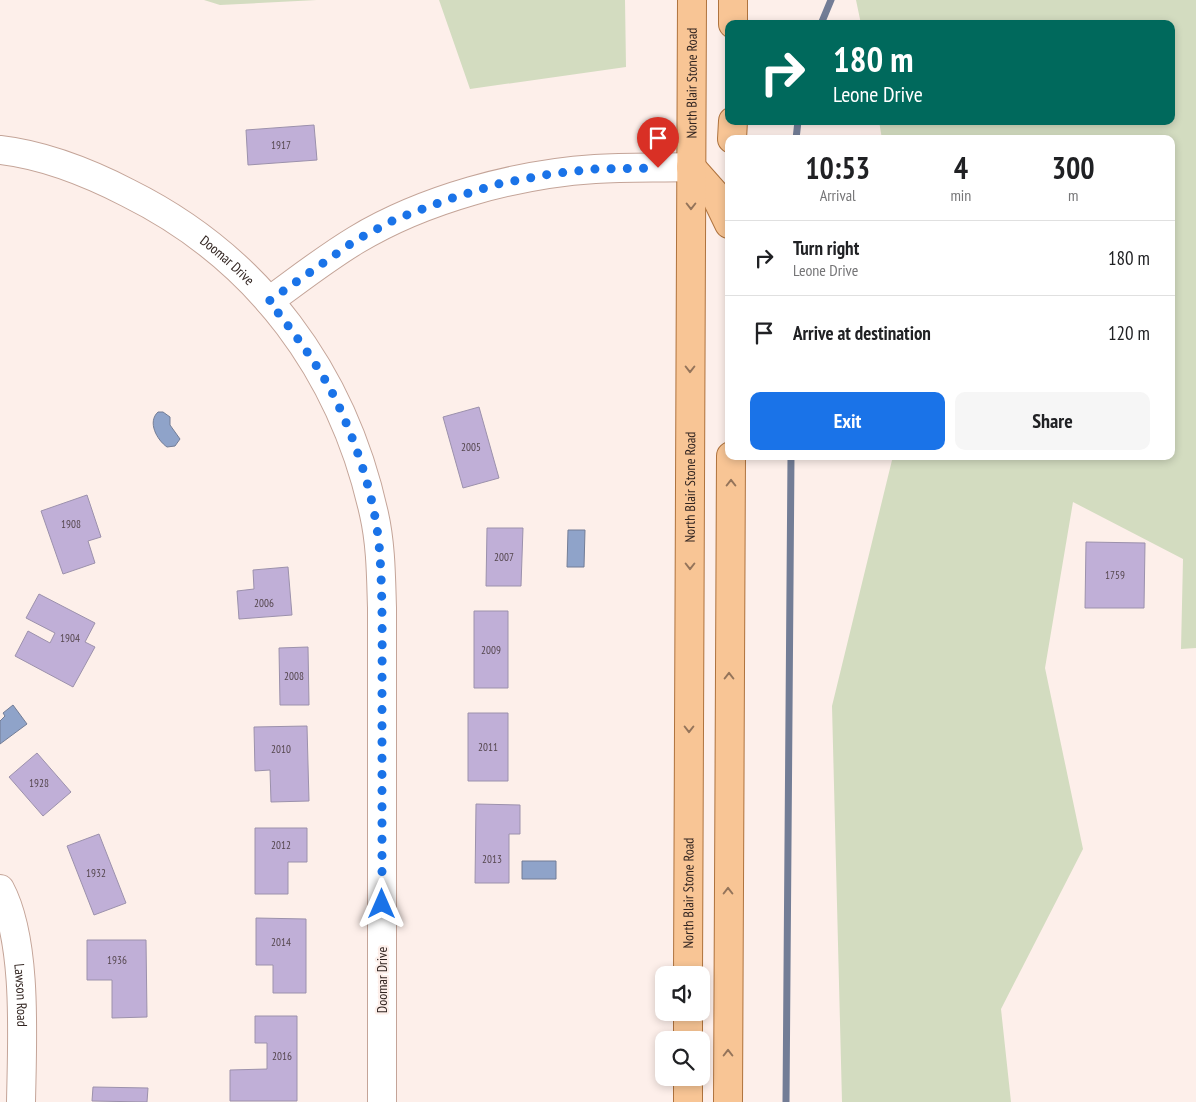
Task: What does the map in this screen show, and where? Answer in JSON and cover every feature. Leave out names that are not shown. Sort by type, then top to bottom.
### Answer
[{"type":"main road","name":"North Blair Stone Road","points":[[688,966],[692,0]]},
{"type":"main road","points":[[733,0],[733,20]]},
{"type":"main road","points":[[691,167],[714,193],[725,216]]},
{"type":"main road","points":[[728,1102],[731,460]]},
{"type":"main road","points":[[688,1086],[688,1102]]},
{"type":"street","name":"Doomar Drive","points":[[0,150],[53,162],[105,181],[151,204],[186,226],[219,251],[269,301],[306,348],[341,411],[362,466],[374,516],[380,555],[382,608],[382,1102]]},
{"type":"street","points":[[269,301],[356,240],[396,219],[449,199],[498,184],[550,174],[596,169],[691,167]]},
{"type":"street","name":"Lawson Road","points":[[0,889],[5,899],[14,932],[19,972],[22,1033],[21,1102]]},
{"type":"green space","points":[[204,0],[317,0],[220,5]]},
{"type":"green space","points":[[439,0],[625,0],[626,67],[470,89]]},
{"type":"green space","points":[[856,0],[1196,0],[1196,648],[1181,649],[1183,559],[1073,502],[1045,668],[1083,849],[1001,1009],[1011,1102],[842,1102],[832,706],[892,460],[1175,460],[1175,135],[881,135],[880,125],[1175,125],[1175,20],[860,20]]},
{"type":"water","points":[[158,412],[163,412],[170,417],[170,425],[180,439],[175,446],[167,447],[163,444],[155,431],[153,421]]},
{"type":"water","points":[[568,530],[585,530],[584,567],[567,567]]},
{"type":"water","points":[[13,705],[27,724],[0,744],[0,721],[5,716],[3,713]]},
{"type":"water","points":[[522,861],[556,861],[556,879],[522,879]]},
{"type":"building","points":[[314,125],[317,160],[248,165],[246,130]]},
{"type":"building","points":[[479,407],[499,478],[463,488],[443,417]]},
{"type":"building","points":[[87,495],[101,537],[88,541],[95,563],[63,574],[41,511]]},
{"type":"building","points":[[487,528],[523,528],[521,586],[486,586]]},
{"type":"building","points":[[1086,542],[1145,543],[1144,608],[1085,608]]},
{"type":"building","points":[[288,567],[292,615],[239,619],[237,591],[254,589],[253,570]]},
{"type":"building","points":[[39,594],[95,623],[85,642],[95,647],[73,687],[15,656],[28,631],[50,643],[55,633],[26,618]]},
{"type":"building","points":[[474,611],[508,611],[508,688],[474,688]]},
{"type":"building","points":[[308,647],[309,705],[280,705],[279,648]]},
{"type":"building","points":[[468,713],[508,713],[508,781],[468,781]]},
{"type":"building","points":[[307,726],[309,801],[271,802],[270,770],[255,771],[254,727]]},
{"type":"building","points":[[37,753],[71,792],[43,816],[9,777]]},
{"type":"building","points":[[476,804],[520,805],[520,834],[509,834],[509,883],[475,883]]},
{"type":"building","points":[[255,828],[307,828],[307,862],[288,862],[288,894],[255,894]]},
{"type":"building","points":[[99,834],[126,903],[94,915],[67,846]]},
{"type":"building","points":[[256,918],[306,919],[306,993],[273,993],[273,965],[256,965]]},
{"type":"building","points":[[87,940],[146,940],[147,1017],[112,1018],[112,980],[87,980]]},
{"type":"building","points":[[255,1016],[297,1016],[297,1101],[230,1101],[230,1070],[267,1069],[267,1043],[255,1043]]},
{"type":"building","points":[[93,1087],[148,1088],[147,1102],[92,1101]]},
{"type":"waterway","points":[[823,20],[831,0]]},
{"type":"waterway","points":[[796,135],[798,125]]},
{"type":"waterway","points":[[786,1102],[791,460]]},
{"type":"route","points":[[382,904],[382,608],[380,555],[374,516],[362,466],[341,411],[306,348],[269,301],[356,240],[396,219],[449,199],[498,184],[550,174],[596,169],[658,168]]}]
